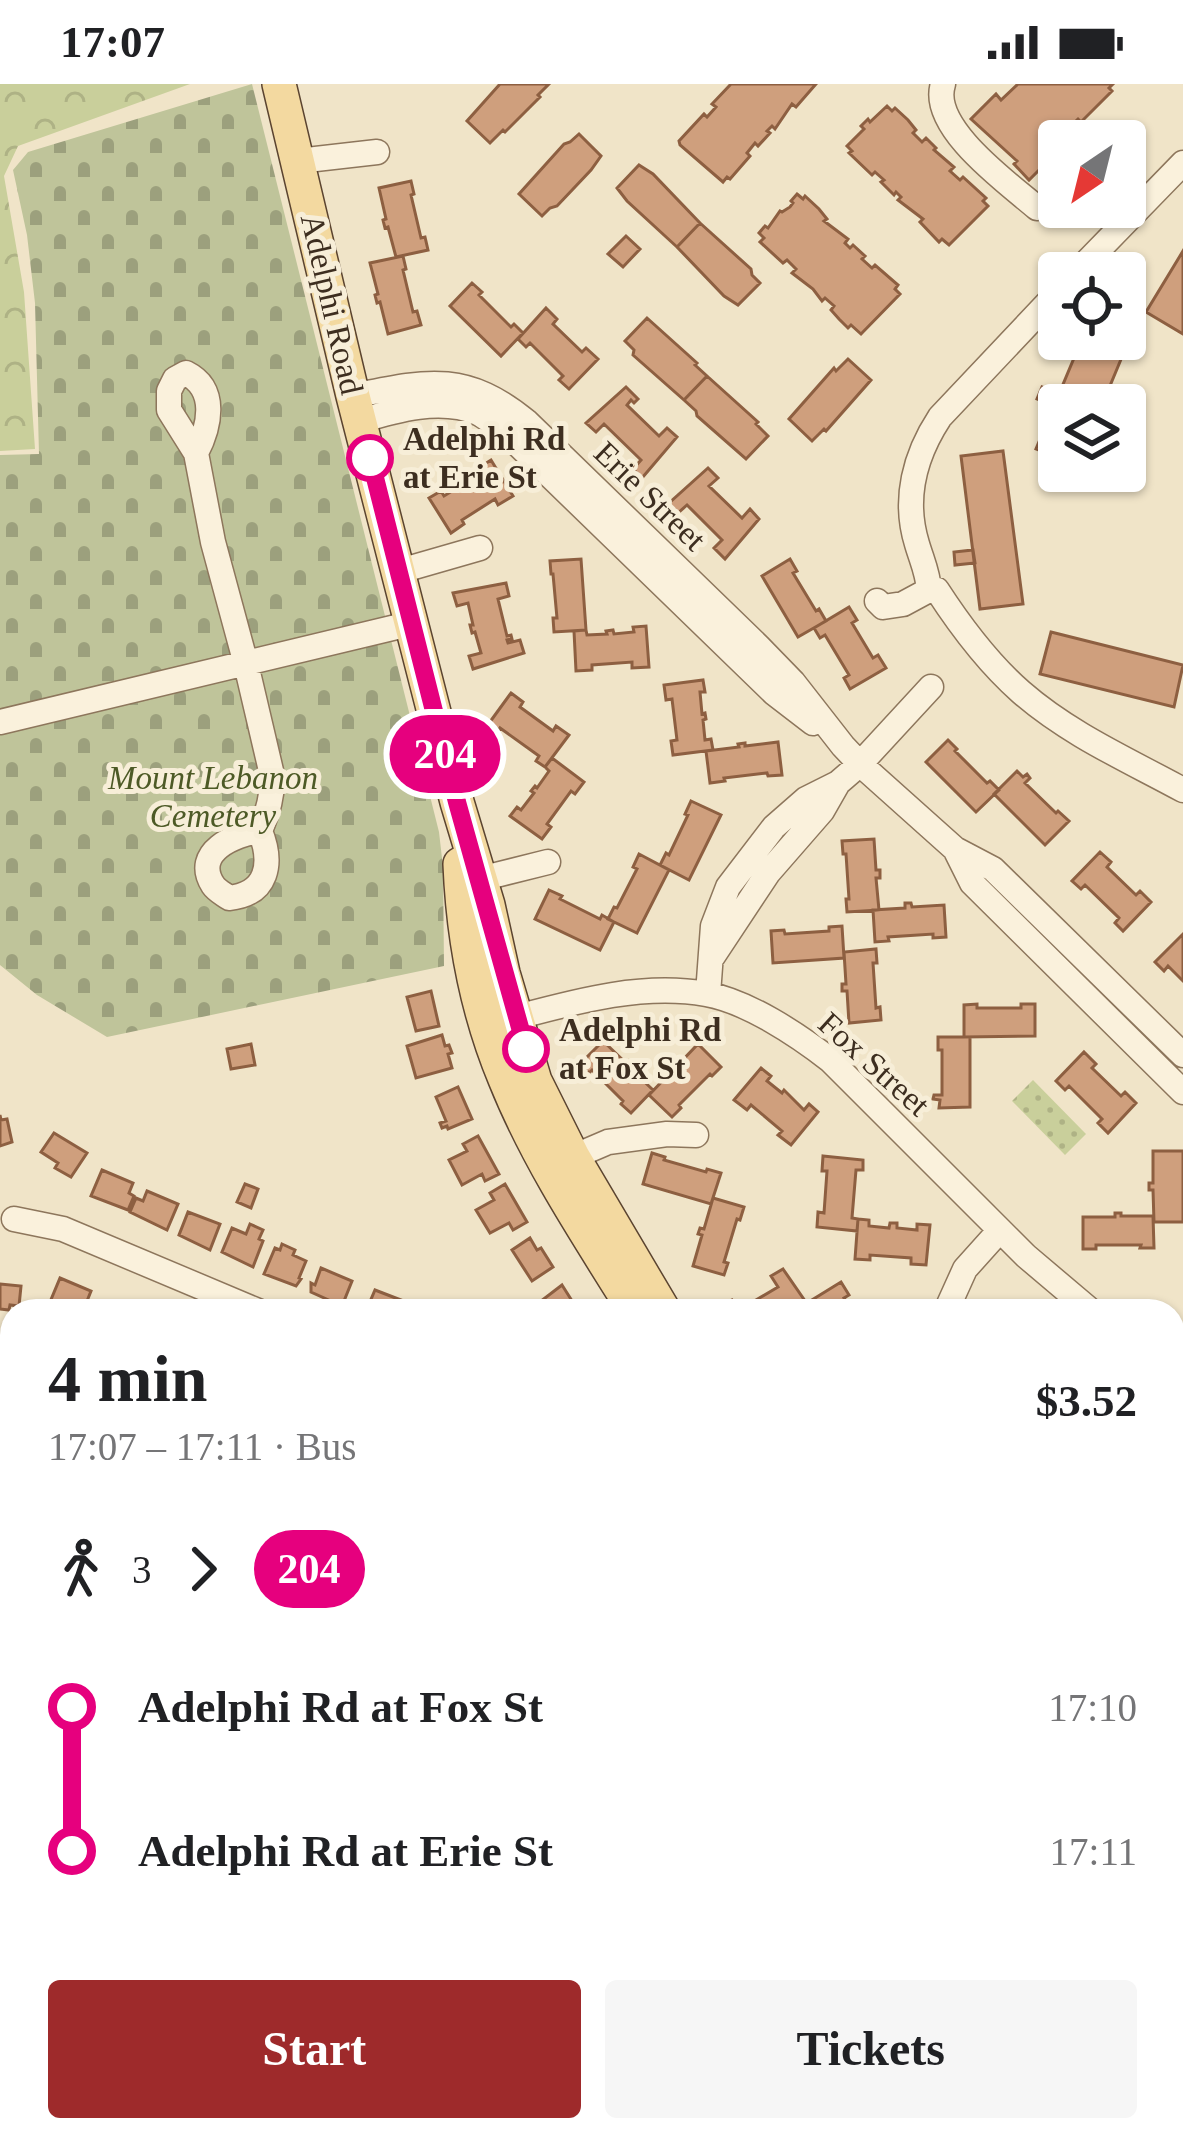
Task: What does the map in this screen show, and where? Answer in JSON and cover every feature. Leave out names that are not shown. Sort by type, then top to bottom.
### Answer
[{"type":"main road","name":"Adelphi Road","points":[[279,84],[357,408],[480,879],[501,1021],[504,1077],[581,1225],[627,1299]]},
{"type":"main road","name":"Adelphi Road","points":[[457,802],[461,886],[473,972],[657,1299]]},
{"type":"street","points":[[943,84],[945,113],[961,140],[1037,208]]},
{"type":"street","points":[[298,161],[377,152]]},
{"type":"street","points":[[1096,252],[1183,163]]},
{"type":"street","points":[[929,590],[911,508],[915,469],[928,435],[1038,313]]},
{"type":"street","name":"Erie Street","points":[[357,408],[445,406],[477,413],[503,430],[750,654],[793,682],[852,755],[955,849],[972,883],[990,884],[1183,1055]]},
{"type":"street","points":[[196,453],[213,542],[272,775],[269,810],[260,831]]},
{"type":"street","points":[[400,571],[480,548]]},
{"type":"street","points":[[877,601],[883,607],[903,604],[937,590],[957,621],[1021,692],[1088,740],[1183,790]]},
{"type":"street","points":[[0,722],[413,623]]},
{"type":"street","points":[[708,994],[713,926],[739,895],[774,826],[796,822],[806,799],[838,783],[852,755],[931,687]]},
{"type":"street","points":[[480,879],[548,862]]},
{"type":"street","name":"Erie Street","points":[[990,884],[1183,1092]]},
{"type":"street","name":"Fox Street","points":[[501,1021],[598,996],[708,994],[741,1006],[873,1086],[1000,1231],[1075,1299]]},
{"type":"street","points":[[573,1156],[608,1142],[696,1135]]},
{"type":"street","points":[[14,1219],[63,1229],[229,1299]]},
{"type":"street","points":[[951,1299],[965,1269],[1000,1231]]},
{"type":"green space","points":[[0,84],[190,84],[18,146],[4,176],[24,292],[35,449],[0,451]]},
{"type":"green space","name":"Mount Lebanon Cemetery","points":[[252,84],[439,832],[444,966],[107,1037],[37,995],[0,965],[0,455],[39,454],[35,303],[13,170],[28,152]]},
{"type":"green space","points":[[1033,1080],[1086,1134],[1065,1155],[1012,1101]]},
{"type":"building","points":[[500,84],[549,84],[490,143],[467,121]]},
{"type":"building","points":[[731,84],[816,84],[796,107],[792,104],[775,129],[772,126],[767,131],[770,133],[758,146],[755,143],[747,153],[750,156],[723,182],[679,141],[704,114],[707,117],[716,107],[712,104]]},
{"type":"building","points":[[1018,84],[1113,84],[1112,91],[1083,120],[1038,120],[1038,171],[1029,180],[1014,164],[1017,161],[971,119],[996,94],[1001,100]]},
{"type":"building","points":[[887,106],[908,120],[922,142],[926,138],[936,148],[954,167],[950,171],[986,198],[983,201],[988,206],[949,245],[942,239],[939,242],[920,222],[923,219],[881,182],[884,180],[849,153],[847,146],[864,129],[861,126]]},
{"type":"building","points":[[579,134],[601,156],[557,206],[542,216],[519,194]]},
{"type":"building","points":[[639,165],[700,223],[677,247],[617,188]]},
{"type":"building","points":[[411,181],[421,238],[425,237],[428,250],[396,257],[383,220],[379,188]]},
{"type":"building","points":[[797,194],[819,209],[824,221],[848,239],[845,243],[865,256],[862,259],[898,285],[895,289],[900,294],[861,334],[851,325],[848,328],[831,310],[834,306],[792,273],[796,269],[787,260],[783,263],[760,242],[764,238],[759,233],[790,207]]},
{"type":"building","points":[[700,223],[760,283],[738,305],[677,247]]},
{"type":"building","points":[[626,236],[640,249],[623,267],[608,254]]},
{"type":"building","points":[[1183,251],[1183,334],[1146,312]]},
{"type":"building","points":[[403,256],[413,312],[417,311],[421,325],[388,334],[370,263]]},
{"type":"building","points":[[472,283],[511,327],[514,324],[523,333],[501,356],[450,306]]},
{"type":"building","points":[[546,308],[557,319],[553,324],[582,352],[586,348],[598,359],[569,389],[559,380],[563,376],[530,343],[526,347],[518,339]]},
{"type":"building","points":[[647,318],[707,376],[684,400],[633,355],[625,341]]},
{"type":"building","points":[[848,359],[871,380],[812,441],[789,419],[834,368],[836,371]]},
{"type":"building","points":[[1073,360],[1121,360],[1111,384],[1063,384]]},
{"type":"building","points":[[707,376],[768,436],[746,459],[684,400]]},
{"type":"building","points":[[626,387],[638,399],[627,405],[659,436],[667,428],[677,437],[642,478],[633,469],[641,460],[604,424],[596,432],[586,423]]},
{"type":"building","points":[[1003,451],[1023,604],[980,609],[961,456]]},
{"type":"building","points":[[491,460],[513,496],[498,505],[495,499],[451,533],[429,498],[441,491],[444,496],[483,472],[480,467]]},
{"type":"building","points":[[708,468],[718,478],[709,486],[742,518],[750,509],[759,519],[725,559],[714,548],[722,540],[687,505],[678,513],[668,504]]},
{"type":"building","points":[[973,550],[975,563],[955,565],[954,552]]},
{"type":"building","points":[[581,559],[586,630],[554,632],[553,618],[557,618],[550,561]]},
{"type":"building","points":[[790,559],[797,571],[793,573],[826,621],[798,637],[762,576]]},
{"type":"building","points":[[506,583],[509,596],[498,599],[507,636],[512,639],[507,640],[520,640],[524,653],[473,669],[469,656],[481,653],[472,633],[468,603],[457,606],[453,593]]},
{"type":"building","points":[[849,607],[857,620],[852,623],[873,658],[878,655],[886,668],[850,689],[844,678],[849,675],[825,635],[820,638],[814,628]]},
{"type":"building","points":[[646,626],[649,667],[632,668],[632,662],[576,671],[574,631],[586,630],[587,635],[613,630],[614,634]]},
{"type":"building","points":[[1051,632],[1183,665],[1174,707],[1040,674]]},
{"type":"building","points":[[703,680],[705,740],[711,739],[713,750],[673,755],[671,741],[677,740],[672,699],[666,700],[664,685]]},
{"type":"building","points":[[511,693],[523,702],[520,707],[553,731],[556,726],[569,735],[545,767],[536,761],[539,756],[500,728],[497,733],[487,726]]},
{"type":"building","points":[[948,740],[999,790],[976,812],[926,762]]},
{"type":"building","points":[[778,742],[782,775],[767,773],[710,783],[706,751]]},
{"type":"building","points":[[552,758],[584,782],[575,794],[571,791],[542,839],[510,816],[534,793]]},
{"type":"building","points":[[1017,771],[1023,777],[1027,774],[1030,778],[1025,783],[1069,821],[1045,845],[994,794]]},
{"type":"building","points":[[691,801],[721,815],[689,880],[660,865],[669,855]]},
{"type":"building","points":[[874,839],[876,870],[880,870],[876,878],[879,910],[847,912],[842,841]]},
{"type":"building","points":[[1100,852],[1111,862],[1107,867],[1136,895],[1140,891],[1151,902],[1123,931],[1115,923],[1119,918],[1085,885],[1081,889],[1072,881]]},
{"type":"building","points":[[639,854],[669,870],[637,933],[608,919],[637,869],[633,867]]},
{"type":"building","points":[[549,890],[614,922],[600,950],[535,919]]},
{"type":"building","points":[[905,903],[912,907],[944,905],[946,937],[888,937],[889,941],[875,942],[873,910],[905,908]]},
{"type":"building","points":[[842,926],[844,958],[773,963],[771,931],[829,931],[829,927]]},
{"type":"building","points":[[1183,934],[1183,981],[1168,966],[1164,971],[1155,962]]},
{"type":"building","points":[[876,949],[876,1008],[880,1007],[881,1020],[849,1023],[847,991],[842,991],[846,984],[844,952]]},
{"type":"building","points":[[431,991],[439,1026],[416,1031],[407,997]]},
{"type":"building","points":[[977,1004],[977,1008],[1021,1008],[1021,1004],[1035,1004],[1035,1036],[964,1037],[964,1005]]},
{"type":"building","points":[[442,1035],[452,1053],[448,1054],[452,1068],[416,1078],[407,1046]]},
{"type":"building","points":[[938,1037],[970,1037],[970,1107],[939,1108],[940,1100],[933,1099],[942,1095]]},
{"type":"building","points":[[603,1041],[653,1090],[631,1113],[592,1070],[589,1073],[580,1064]]},
{"type":"building","points":[[251,1044],[255,1065],[231,1069],[227,1049]]},
{"type":"building","points":[[698,1044],[721,1067],[672,1117],[649,1095],[671,1072],[668,1069]]},
{"type":"building","points":[[1084,1052],[1096,1064],[1092,1068],[1121,1096],[1125,1092],[1136,1103],[1108,1133],[1098,1123],[1102,1119],[1069,1086],[1065,1090],[1056,1081]]},
{"type":"building","points":[[761,1068],[771,1076],[767,1081],[804,1110],[809,1104],[818,1112],[791,1145],[751,1105],[747,1110],[734,1100]]},
{"type":"building","points":[[458,1087],[472,1119],[442,1128],[440,1123],[446,1121],[436,1097]]},
{"type":"building","points":[[0,1115],[1,1120],[7,1119],[12,1142],[0,1146]]},
{"type":"building","points":[[54,1133],[87,1153],[71,1177],[41,1152]]},
{"type":"building","points":[[478,1136],[499,1174],[485,1181],[482,1174],[462,1185],[449,1160],[467,1151],[463,1144]]},
{"type":"building","points":[[1153,1151],[1183,1151],[1183,1222],[1154,1222],[1153,1190],[1149,1190]]},
{"type":"building","points":[[652,1153],[721,1173],[711,1204],[643,1184]]},
{"type":"building","points":[[823,1156],[863,1160],[863,1170],[856,1170],[852,1218],[858,1219],[857,1231],[817,1227],[818,1212],[824,1213],[827,1171],[822,1171]]},
{"type":"building","points":[[102,1170],[133,1183],[128,1210],[91,1196]]},
{"type":"building","points":[[245,1184],[258,1189],[251,1208],[237,1202]]},
{"type":"building","points":[[505,1184],[527,1222],[513,1230],[509,1223],[490,1233],[476,1210],[494,1200],[490,1193]]},
{"type":"building","points":[[147,1191],[178,1204],[167,1230],[130,1212],[136,1198],[143,1201]]},
{"type":"building","points":[[713,1198],[744,1207],[724,1262],[728,1263],[724,1275],[693,1266],[702,1235],[698,1234],[704,1229]]},
{"type":"building","points":[[188,1212],[220,1224],[210,1250],[179,1235]]},
{"type":"building","points":[[1115,1213],[1153,1216],[1154,1248],[1096,1245],[1096,1249],[1083,1249],[1083,1217],[1115,1217]]},
{"type":"building","points":[[858,1219],[869,1220],[869,1226],[889,1228],[890,1223],[917,1230],[917,1224],[930,1225],[926,1265],[911,1264],[911,1258],[870,1255],[870,1260],[855,1259]]},
{"type":"building","points":[[250,1224],[263,1230],[253,1267],[222,1252],[232,1228],[246,1234]]},
{"type":"building","points":[[530,1238],[553,1267],[532,1281],[512,1250]]},
{"type":"building","points":[[282,1244],[306,1261],[296,1286],[264,1274],[275,1248],[280,1250]]},
{"type":"building","points":[[321,1268],[352,1281],[345,1299],[326,1299],[311,1292],[311,1283],[315,1285]]},
{"type":"building","points":[[783,1269],[804,1299],[758,1299],[778,1287],[771,1276]]},
{"type":"building","points":[[60,1278],[91,1291],[88,1299],[51,1299]]},
{"type":"building","points":[[841,1282],[849,1295],[845,1299],[813,1299]]},
{"type":"building","points":[[0,1284],[21,1286],[20,1299],[0,1299]]},
{"type":"building","points":[[562,1285],[571,1299],[544,1299]]},
{"type":"building","points":[[375,1290],[398,1299],[371,1299]]},
{"type":"bus line","name":"204","points":[[370,458],[502,973],[526,1049]]},
{"type":"place","name":"Adelphi Rd at Erie St","points":[[370,458]]},
{"type":"place","name":"Adelphi Rd at Fox St","points":[[526,1049]]}]
